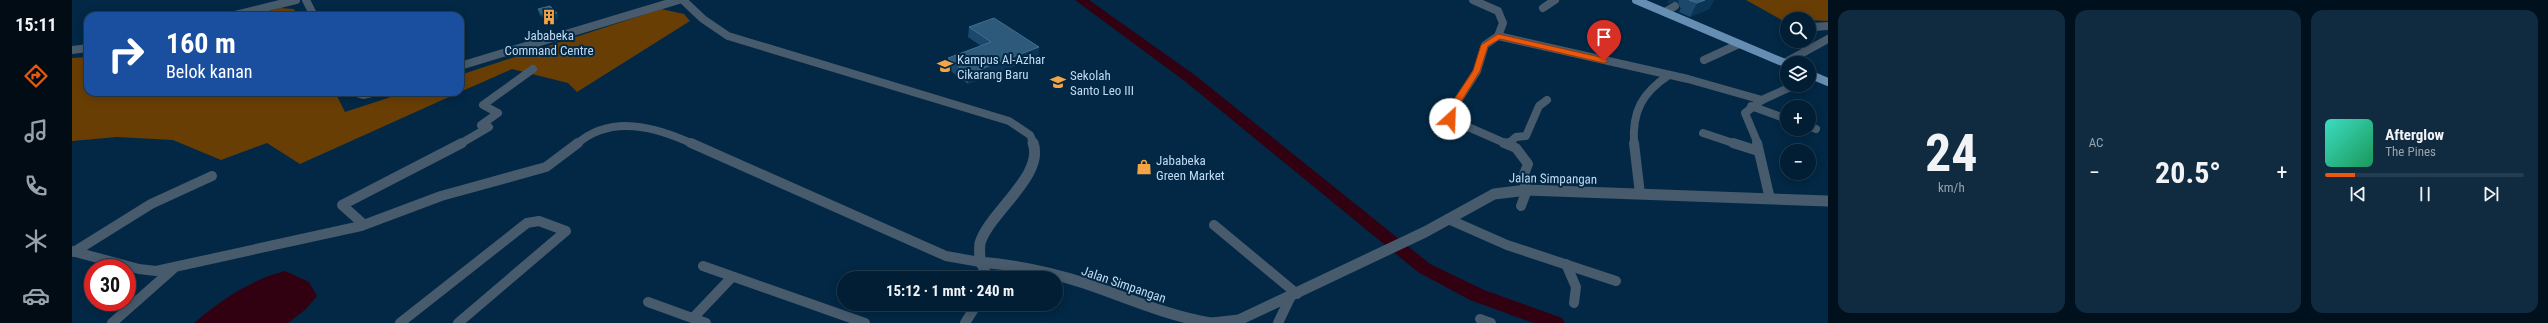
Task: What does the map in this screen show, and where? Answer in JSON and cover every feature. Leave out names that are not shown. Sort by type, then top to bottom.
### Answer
[{"type":"main road","points":[[1636,0],[1780,61]]},
{"type":"main road","points":[[1816,78],[1828,82]]},
{"type":"street","points":[[248,12],[296,0]]},
{"type":"street","points":[[306,0],[312,12]]},
{"type":"street","points":[[464,65],[679,0]]},
{"type":"street","points":[[683,0],[703,19],[728,36],[1009,122],[1027,132],[1036,144],[1037,152],[1035,161],[1027,176],[985,233],[979,250],[980,262],[987,271]]},
{"type":"street","points":[[1474,0],[1498,11],[1503,23],[1498,36],[1485,45],[1476,71],[1452,110],[1450,119],[1516,148],[1518,153],[1528,164],[1523,177],[1527,190],[1521,206]]},
{"type":"street","points":[[1543,8],[1555,0]]},
{"type":"street","points":[[1665,12],[1673,3]]},
{"type":"street","points":[[1816,27],[1828,26]]},
{"type":"street","points":[[1498,36],[1724,88],[1762,100]]},
{"type":"street","points":[[1798,56],[1826,42]]},
{"type":"street","points":[[1704,60],[1717,56],[1739,44]]},
{"type":"street","points":[[72,50],[84,48]]},
{"type":"street","points":[[361,226],[361,222],[342,205],[449,151],[489,127],[481,125],[498,113],[483,105],[533,69]]},
{"type":"street","points":[[1640,194],[1634,128],[1637,108],[1650,90],[1669,75]]},
{"type":"street","points":[[1770,199],[1758,151],[1757,141],[1745,114],[1751,106],[1780,92]]},
{"type":"street","points":[[1508,144],[1516,137],[1526,136],[1539,106],[1547,100]]},
{"type":"street","points":[[1751,106],[1780,116]]},
{"type":"street","points":[[73,251],[146,271],[176,266],[361,226],[441,196],[546,167],[556,162],[587,135],[606,128],[623,125],[671,134],[932,250],[955,259],[980,262]]},
{"type":"street","points":[[1703,133],[1758,151]]},
{"type":"street","points":[[73,251],[152,204],[212,176]]},
{"type":"street","name":"Jalan Simpangan","points":[[980,262],[1002,263],[1031,269],[1185,319],[1212,323],[1239,320],[1294,295],[1374,255],[1425,232],[1494,194],[1527,190],[1828,201]]},
{"type":"street","points":[[1448,219],[1507,245],[1616,281]]},
{"type":"street","points":[[400,323],[527,223],[539,221],[566,231],[458,323]]},
{"type":"street","points":[[1214,225],[1294,295],[1278,323]]},
{"type":"street","points":[[1566,264],[1568,272],[1576,287],[1574,303]]},
{"type":"street","points":[[111,323],[176,266]]},
{"type":"street","points":[[702,266],[860,322]]},
{"type":"street","points":[[693,318],[732,277]]},
{"type":"street","points":[[648,302],[706,323]]},
{"type":"street","points":[[965,323],[973,311]]},
{"type":"street","points":[[1480,319],[1491,323]]},
{"type":"shaded area","points":[[1746,0],[1828,0],[1828,21],[1816,20],[1816,12],[1780,12],[1780,19]]},
{"type":"shaded area","points":[[280,8],[294,9],[295,12],[266,12]]},
{"type":"shaded area","points":[[661,9],[684,14],[690,21],[577,92],[568,83],[512,69],[464,90],[464,74]]},
{"type":"shaded area","points":[[84,57],[84,96],[337,96],[345,112],[394,96],[451,96],[300,164],[267,143],[221,160],[173,140],[117,137],[72,141],[72,58]]},
{"type":"shaded area","points":[[285,271],[309,282],[317,296],[306,309],[288,323],[194,323],[225,299],[248,285],[260,279]]},
{"type":"building","points":[[1689,0],[1705,0],[1697,3]]},
{"type":"building","points":[[550,6],[557,13],[545,17],[538,9]]},
{"type":"building","points":[[994,18],[1039,47],[968,74],[948,58],[991,42],[969,27]]},
{"type":"waterway","points":[[1081,0],[1191,79],[1424,268],[1477,295],[1555,323]]},
{"type":"place","name":"Jababeka Command Centre","points":[[549,17]]},
{"type":"place","name":"Kampus Al-Azhar Cikarang Baru","points":[[945,66]]},
{"type":"place","name":"Sekolah Santo Leo III","points":[[1058,82]]},
{"type":"place","name":"Jababeka Green Market","points":[[1144,167]]},
{"type":"route","points":[[1450,119],[1452,110],[1466,91],[1476,71],[1485,45],[1498,36],[1604,61]]}]
